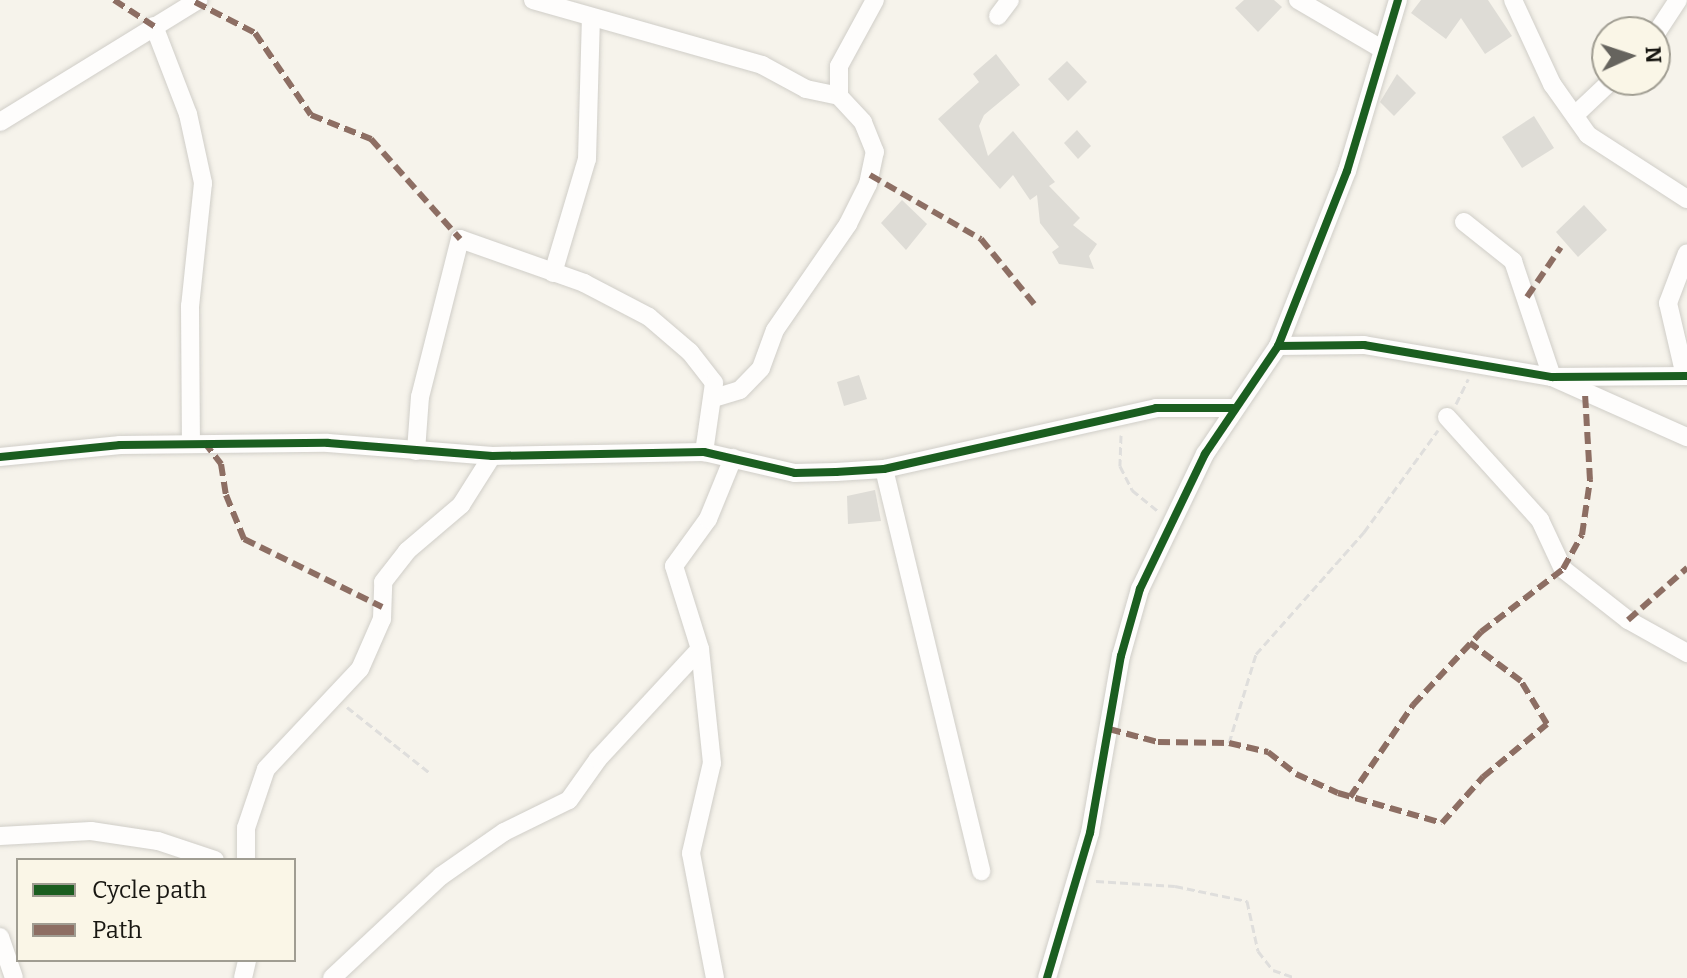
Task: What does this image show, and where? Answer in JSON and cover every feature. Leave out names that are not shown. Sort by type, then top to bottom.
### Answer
[{"type":"street","points":[[0,122],[198,0]]},
{"type":"street","points":[[533,0],[762,65],[806,89],[839,96],[863,122],[875,152],[868,184],[848,224],[775,330],[761,368],[740,390],[714,398]]},
{"type":"street","points":[[839,96],[839,66],[875,0]]},
{"type":"street","points":[[998,16],[1010,0]]},
{"type":"street","points":[[1298,0],[1380,48]]},
{"type":"street","points":[[1047,978],[1076,879],[1121,656],[1169,521],[1233,408],[1278,346],[1347,171],[1380,48],[1398,0]]},
{"type":"street","points":[[1513,0],[1588,135],[1687,199]]},
{"type":"street","points":[[553,273],[587,159],[591,17]]},
{"type":"street","points":[[154,26],[188,114],[203,183],[190,306],[191,443]]},
{"type":"street","points":[[1575,115],[1595,96]]},
{"type":"street","points":[[1464,222],[1513,261],[1552,377],[1687,437]]},
{"type":"street","points":[[416,451],[420,397],[460,239],[553,273],[649,317],[690,352],[714,383],[704,452]]},
{"type":"street","points":[[1278,346],[1364,345],[1472,367],[1552,377],[1686,376],[1668,303],[1687,253]]},
{"type":"street","points":[[0,457],[191,443],[492,456],[704,452],[795,473],[884,469],[1156,408],[1233,408]]},
{"type":"street","points":[[1447,417],[1540,520],[1563,569],[1628,620],[1687,653]]},
{"type":"street","points":[[246,858],[246,828],[266,769],[335,697],[373,646],[383,582],[407,551],[461,505],[492,456]]},
{"type":"street","points":[[715,978],[691,853],[712,763],[700,649],[674,566],[708,519],[733,458]]},
{"type":"street","points":[[884,469],[981,871]]},
{"type":"street","points":[[332,978],[441,876],[504,832],[569,800],[598,759],[700,649]]},
{"type":"street","points":[[0,836],[91,831],[158,841],[209,858]]},
{"type":"street","points":[[0,937],[14,978]]},
{"type":"path","points":[[1229,743],[1256,654],[1364,532],[1447,417],[1472,367]]},
{"type":"path","points":[[1122,416],[1120,466],[1132,490],[1169,521]]},
{"type":"path","points":[[335,697],[430,773]]},
{"type":"path","points":[[1076,879],[1175,886],[1247,901],[1258,951],[1273,970],[1296,978]]},
{"type":"building","points":[[1244,0],[1274,0],[1282,7],[1258,32],[1235,8]]},
{"type":"building","points":[[1421,0],[1488,0],[1512,36],[1485,54],[1461,18],[1446,39],[1411,13]]},
{"type":"building","points":[[996,54],[1020,85],[984,115],[979,126],[988,156],[1013,131],[1055,182],[1049,186],[1080,218],[1073,225],[1097,244],[1089,256],[1094,269],[1059,264],[1052,252],[1059,247],[1040,223],[1037,195],[1030,200],[1013,175],[1000,189],[938,119],[979,82],[973,74]]},
{"type":"building","points":[[1067,61],[1087,82],[1068,101],[1048,79]]},
{"type":"building","points":[[1397,74],[1416,93],[1394,116],[1380,102]]},
{"type":"building","points":[[1534,116],[1554,148],[1522,168],[1502,137]]},
{"type":"building","points":[[1077,130],[1091,146],[1078,159],[1064,143]]},
{"type":"building","points":[[902,200],[927,224],[906,250],[881,223]]},
{"type":"building","points":[[1584,205],[1607,230],[1578,257],[1556,232]]},
{"type":"building","points":[[859,375],[867,399],[844,406],[837,382]]},
{"type":"building","points":[[875,490],[881,521],[848,524],[847,496]]},
{"type":"marked path","points":[[114,0],[154,26]]},
{"type":"marked path","points":[[195,2],[255,33],[311,115],[371,139],[460,239]]},
{"type":"marked path","points":[[870,175],[981,239],[1035,305]]},
{"type":"marked path","points":[[1527,297],[1561,247]]},
{"type":"marked path","points":[[1350,797],[1413,705],[1481,632],[1563,569],[1582,535],[1590,480],[1585,394]]},
{"type":"marked path","points":[[204,442],[221,464],[226,495],[244,539],[382,607]]},
{"type":"marked path","points":[[1628,620],[1687,568]]},
{"type":"marked path","points":[[1109,729],[1158,742],[1229,743],[1268,752],[1296,774],[1338,793],[1442,823],[1483,777],[1547,724],[1521,681],[1470,643]]},
{"type":"cycle path","points":[[1398,0],[1347,171],[1278,346],[1364,345],[1552,377],[1687,376]]},
{"type":"cycle path","points":[[1047,978],[1090,833],[1121,656],[1140,589],[1205,454],[1278,346]]},
{"type":"cycle path","points":[[0,457],[120,445],[328,443],[492,456],[704,452],[795,473],[836,472],[884,469],[1156,408],[1233,408]]}]
